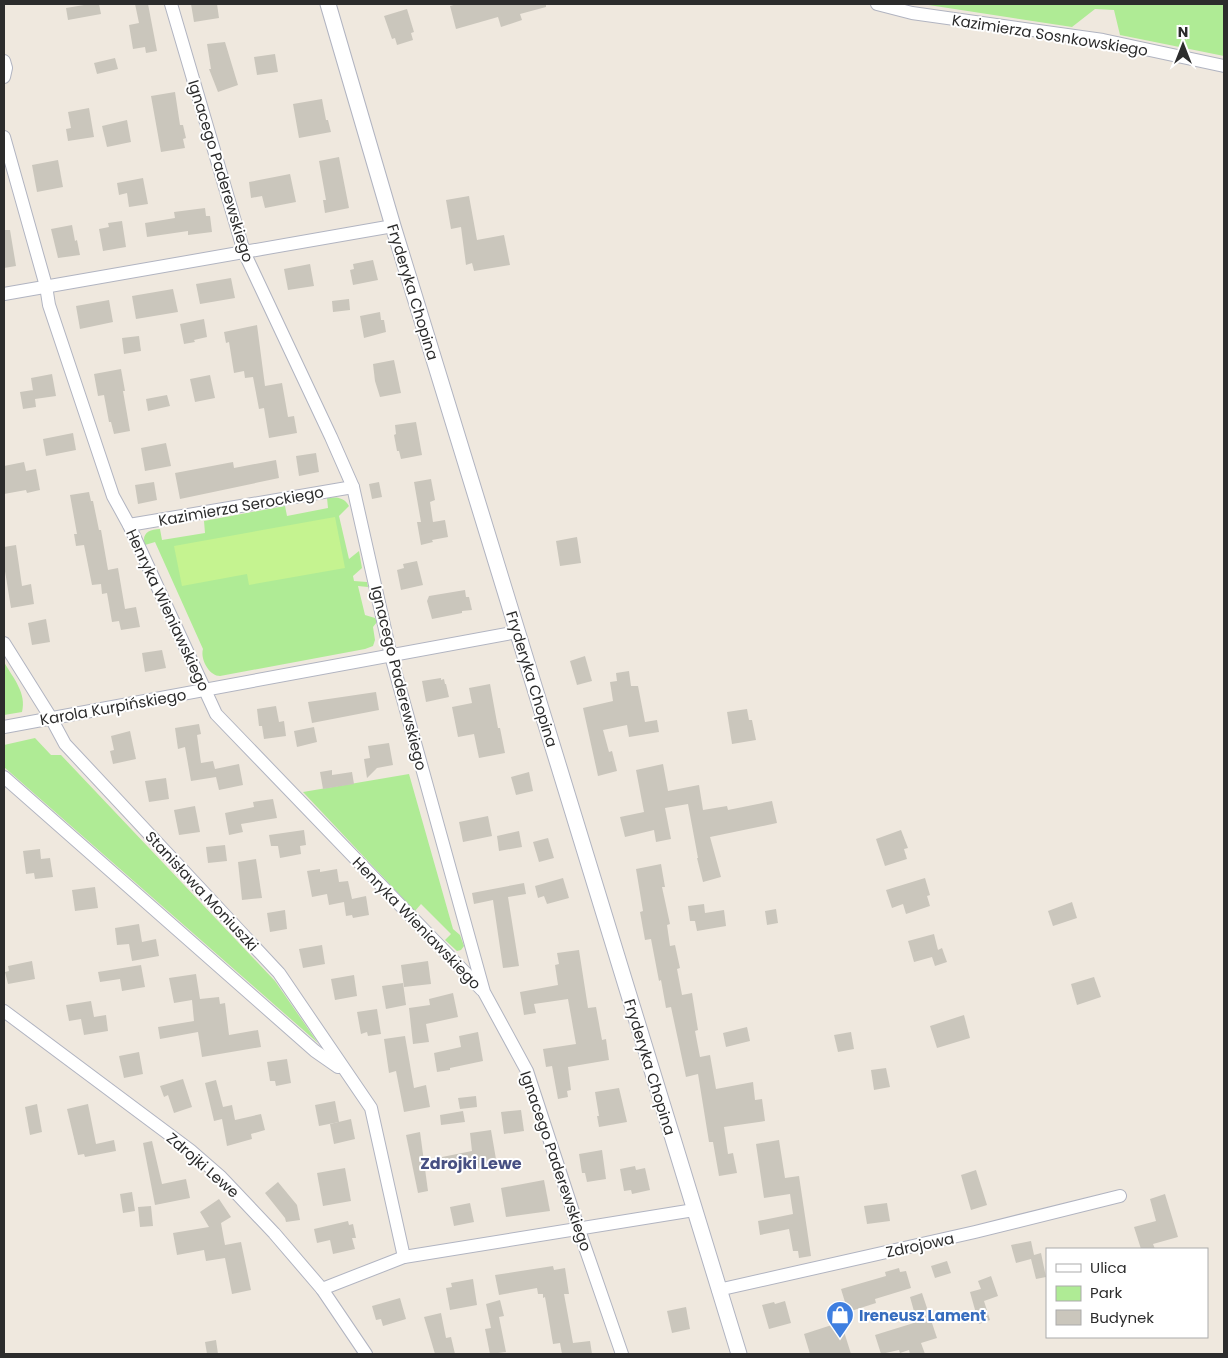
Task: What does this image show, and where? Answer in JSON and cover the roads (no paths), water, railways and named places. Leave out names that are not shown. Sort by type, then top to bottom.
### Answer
[{"type":"street","name":"Ignacego Paderewskiego","points":[[171,4],[244,252],[331,437],[352,487],[390,656],[484,992],[527,1071],[622,1354]]},
{"type":"street","name":"Fryderyka Chopina","points":[[328,4],[393,226],[739,1354]]},
{"type":"street","name":"Kazimierza Sosnkowskiego","points":[[877,4],[912,13],[1103,40],[1224,66]]},
{"type":"street","points":[[4,61],[6,68],[4,78]]},
{"type":"street","name":"Henryka Wieniawskiego","points":[[4,137],[46,286],[49,305],[113,496],[129,525],[216,714],[484,992]]},
{"type":"street","points":[[4,294],[393,226]]},
{"type":"street","name":"Kazimierza Serockiego","points":[[129,525],[352,487]]},
{"type":"street","name":"Karola Kurpińskiego","points":[[4,727],[517,632]]},
{"type":"street","name":"Stanisława Moniuszki","points":[[4,644],[52,718],[65,744],[279,973],[371,1108],[404,1257]]},
{"type":"street","name":"Stanisława Moniuszki","points":[[4,777],[315,1051],[345,1071]]},
{"type":"street","name":"Zdrojki Lewe","points":[[4,1012],[190,1150],[221,1177],[274,1233],[322,1289],[366,1354]]},
{"type":"street","name":"Zdrojowa","points":[[718,1290],[975,1232],[1120,1196]]},
{"type":"street","points":[[322,1289],[404,1257],[694,1210]]},
{"type":"place","name":"Ireneusz Lament","points":[[840,1339]]},
{"type":"district","name":"Zdrojki Lewe","points":[[471,1163]]}]
